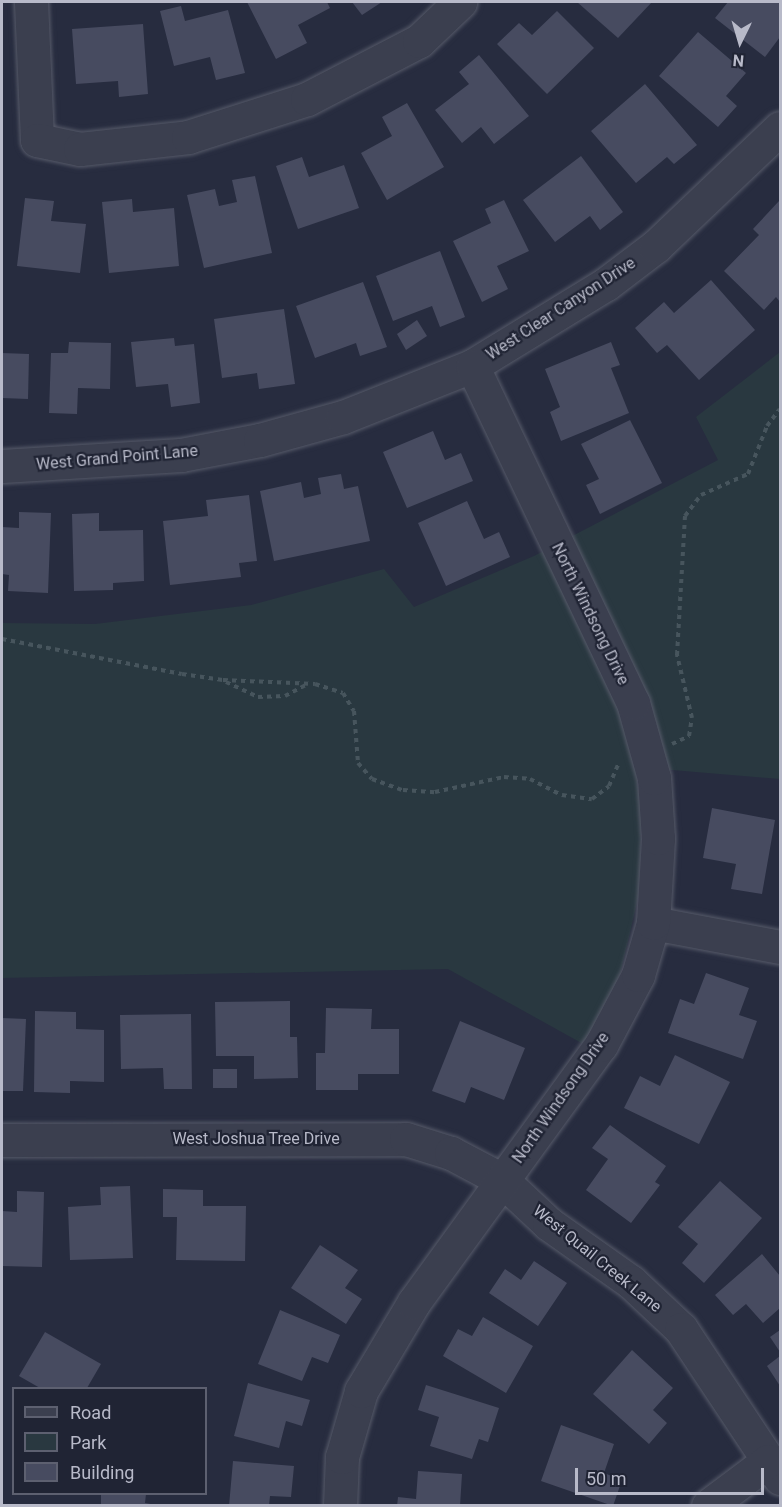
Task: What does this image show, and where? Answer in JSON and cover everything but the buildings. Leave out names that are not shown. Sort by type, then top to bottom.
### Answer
[{"type":"street","points":[[31,2],[37,140],[80,149],[188,138],[296,103],[419,41],[460,2]]},
{"type":"street","name":"West Clear Canyon Drive","points":[[471,366],[606,284],[656,246],[780,128]]},
{"type":"street","name":"West Grand Point Lane","points":[[2,466],[181,455],[260,440],[343,417],[471,366]]},
{"type":"street","name":"North Windsong Drive","points":[[340,1506],[342,1457],[361,1391],[414,1302],[601,1045],[638,975],[653,923],[658,838],[647,747],[633,703],[471,366]]},
{"type":"street","points":[[653,923],[780,947]]},
{"type":"street","name":"West Joshua Tree Drive","points":[[2,1140],[406,1139],[450,1153],[502,1180]]},
{"type":"street","name":"West Quail Creek Lane","points":[[502,1180],[549,1224],[631,1282],[681,1329],[774,1470],[708,1506]]},
{"type":"path","points":[[2,639],[91,659],[223,680],[307,684],[343,693],[354,711],[358,763],[372,779],[403,790],[435,792],[504,777],[530,779],[562,795],[592,799],[609,786],[620,757],[689,736],[692,718],[677,655],[685,516],[701,495],[748,474],[767,426],[780,409]]},
{"type":"path","points":[[223,680],[258,697],[285,696],[307,684]]},
{"type":"green space","points":[[780,352],[780,779],[672,770],[636,773],[641,811],[640,890],[619,979],[585,1045],[448,969],[2,978],[2,623],[95,624],[251,605],[384,569],[414,607],[534,556],[718,460],[696,417]]}]
